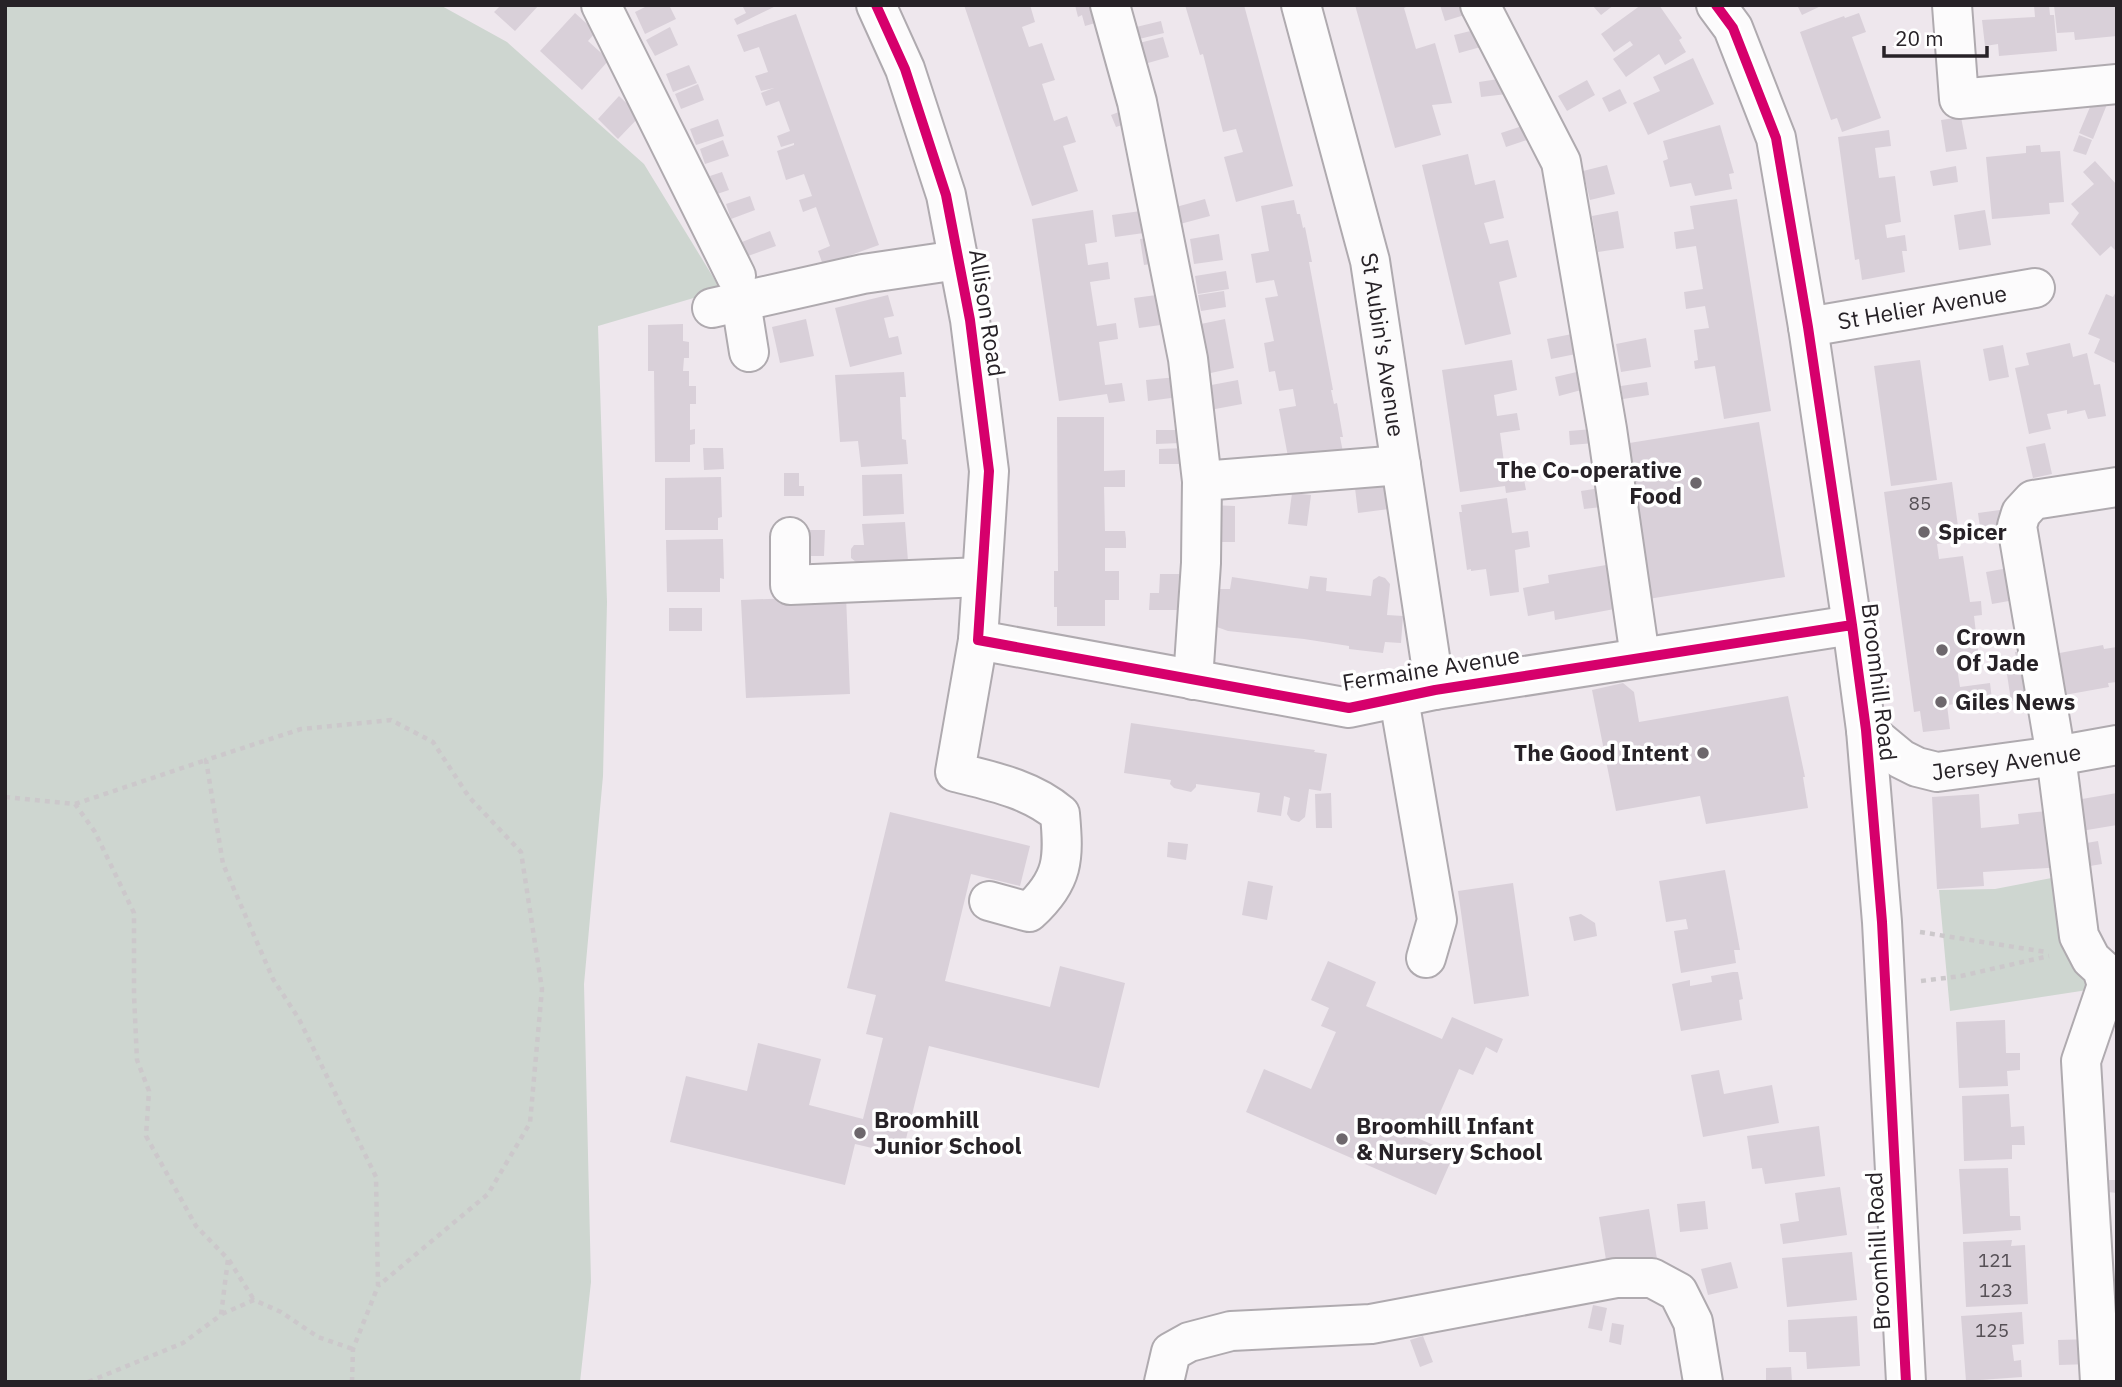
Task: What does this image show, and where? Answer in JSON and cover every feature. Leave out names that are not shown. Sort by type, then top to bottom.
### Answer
[{"type":"street","points":[[601,5],[730,295],[749,352]]},
{"type":"street","name":"Allison Road","points":[[876,5],[905,69],[946,195],[970,320],[989,471],[978,640],[955,772],[1012,786],[1060,814],[1063,845],[1059,874],[1047,896],[1029,912],[989,901]]},
{"type":"street","points":[[1110,5],[1137,102],[1188,359],[1202,481],[1201,564],[1193,680]]},
{"type":"street","name":"St Aubin's Avenue","points":[[1301,5],[1370,261],[1401,466],[1437,920],[1426,958]]},
{"type":"street","points":[[1480,5],[1561,162],[1607,429],[1640,657]]},
{"type":"street","name":"Broomhill Road","points":[[1716,5],[1733,28],[1776,138],[1808,327],[1852,625],[1866,730],[1882,922],[1906,1382]]},
{"type":"street","points":[[1953,6],[1959,99],[2117,84]]},
{"type":"street","points":[[730,295],[958,260]]},
{"type":"street","name":"St Helier Avenue","points":[[1808,327],[2035,288]]},
{"type":"street","points":[[1202,481],[1401,466]]},
{"type":"street","points":[[2100,1382],[2081,1061],[2107,985],[2109,967],[2091,959],[2080,936],[2056,756],[2017,526],[2021,513],[2033,500],[2117,486]]},
{"type":"street","points":[[790,537],[790,584],[982,577]]},
{"type":"street","name":"Fermaine Avenue","points":[[978,640],[1349,708],[1640,657],[1852,625]]},
{"type":"street","name":"Jersey Avenue","points":[[1866,730],[1901,760],[1937,772],[1958,771],[2117,745]]},
{"type":"street","points":[[1164,1382],[1171,1352],[1189,1342],[1231,1331],[1371,1324],[1616,1278],[1652,1278],[1678,1292],[1693,1322],[1703,1382]]},
{"type":"path","points":[[5,797],[75,804],[301,729],[391,720],[433,742],[469,797],[522,852],[542,989],[530,1123],[488,1194],[378,1286]]},
{"type":"path","points":[[206,760],[223,864],[272,979],[299,1018],[376,1177],[378,1286],[353,1349],[352,1382]]},
{"type":"path","points":[[75,804],[95,832],[134,913],[137,1060],[149,1091],[146,1136],[196,1226],[228,1259],[254,1300],[281,1312],[318,1337],[353,1349]]},
{"type":"path","points":[[1928,980],[1961,976],[2058,954],[1931,935]]},
{"type":"path","points":[[221,1315],[228,1259]]},
{"type":"path","points":[[88,1382],[183,1343],[221,1315],[254,1300]]},
{"type":"shaded area","points":[[5,5],[440,5],[507,42],[644,164],[721,290],[598,326],[607,602],[603,776],[584,984],[591,1282],[580,1382],[5,1382]]},
{"type":"shaded area","points":[[2062,876],[2094,989],[1950,1011],[1939,890],[1995,889]]},
{"type":"building","points":[[501,5],[539,5],[515,31],[494,12]]},
{"type":"building","points":[[649,5],[669,5],[676,19],[645,34],[635,12]]},
{"type":"building","points":[[742,5],[778,5],[737,25],[734,19],[746,13]]},
{"type":"building","points":[[964,5],[1030,5],[1035,22],[1022,27],[1029,47],[1042,43],[1055,80],[1042,84],[1054,121],[1067,116],[1076,142],[1063,146],[1078,191],[1032,206]]},
{"type":"building","points":[[1075,5],[1097,5],[1102,21],[1085,26],[1082,15],[1078,17]]},
{"type":"building","points":[[1185,5],[1244,5],[1293,186],[1236,202],[1224,157],[1243,152],[1236,129],[1223,132],[1203,54],[1200,55]]},
{"type":"building","points":[[1355,5],[1410,5],[1404,8],[1416,49],[1435,43],[1452,103],[1432,105],[1441,135],[1395,148]]},
{"type":"building","points":[[1440,5],[1469,5],[1471,13],[1445,21]]},
{"type":"building","points":[[1592,5],[1614,5],[1601,15]]},
{"type":"building","points":[[1641,5],[1659,5],[1682,38],[1679,40],[1686,52],[1665,65],[1659,54],[1626,77],[1613,59],[1633,45],[1630,41],[1614,52],[1601,34]]},
{"type":"building","points":[[1797,5],[1823,5],[1802,15]]},
{"type":"building","points":[[2034,5],[2049,5],[2050,15],[2054,15],[2057,51],[1999,56],[1998,44],[1985,46],[1982,20],[2035,17]]},
{"type":"building","points":[[2054,5],[2117,5],[2117,36],[2075,40],[2074,32],[2057,33]]},
{"type":"building","points":[[575,13],[596,32],[588,41],[609,60],[582,90],[540,51]]},
{"type":"building","points":[[1859,13],[1866,32],[1852,37],[1881,118],[1842,132],[1837,118],[1831,120],[1800,32]]},
{"type":"building","points":[[796,14],[879,245],[823,265],[818,251],[830,246],[816,207],[803,212],[799,200],[812,196],[804,174],[786,180],[777,151],[794,143],[781,147],[777,136],[790,131],[779,101],[766,106],[761,93],[774,88],[761,91],[755,76],[768,72],[759,47],[744,52],[737,35]]},
{"type":"building","points":[[1161,21],[1164,33],[1135,40],[1132,28]]},
{"type":"building","points":[[670,27],[678,45],[655,56],[646,40]]},
{"type":"building","points":[[1483,28],[1488,45],[1459,53],[1454,35]]},
{"type":"building","points":[[1163,37],[1169,57],[1141,65],[1135,44]]},
{"type":"building","points":[[1693,58],[1714,104],[1648,135],[1633,103],[1660,91],[1653,77]]},
{"type":"building","points":[[689,65],[697,83],[673,92],[666,74]]},
{"type":"building","points":[[1505,78],[1507,94],[1481,97],[1479,82]]},
{"type":"building","points":[[1587,80],[1595,95],[1567,111],[1558,96]]},
{"type":"building","points":[[698,84],[704,100],[681,109],[675,94]]},
{"type":"building","points":[[1620,89],[1627,103],[1609,112],[1602,98]]},
{"type":"building","points":[[619,96],[640,116],[618,139],[598,119]]},
{"type":"building","points":[[2110,97],[2093,139],[2079,133],[2090,107],[2089,100]]},
{"type":"building","points":[[1124,110],[1128,123],[1116,127],[1111,115]]},
{"type":"building","points":[[1961,117],[1967,149],[1946,152],[1941,120]]},
{"type":"building","points":[[718,119],[724,136],[696,145],[690,129]]},
{"type":"building","points":[[1528,124],[1533,138],[1506,147],[1501,133]]},
{"type":"building","points":[[1720,125],[1734,173],[1729,174],[1732,189],[1695,196],[1691,183],[1670,187],[1663,161],[1668,159],[1663,141]]},
{"type":"building","points":[[1889,130],[1891,146],[1875,148],[1879,178],[1895,176],[1901,222],[1885,225],[1887,238],[1905,235],[1907,251],[1902,251],[1905,272],[1862,280],[1859,259],[1855,260],[1838,137]]},
{"type":"building","points":[[2079,135],[2092,140],[2086,155],[2073,151]]},
{"type":"building","points":[[723,140],[729,156],[705,164],[700,149]]},
{"type":"building","points":[[2040,145],[2041,152],[2060,151],[2064,202],[2049,203],[2050,214],[1992,219],[1986,157],[2026,153],[2026,146]]},
{"type":"building","points":[[1468,154],[1475,185],[1495,180],[1504,218],[1484,223],[1490,244],[1508,240],[1517,277],[1499,282],[1511,334],[1465,345],[1422,165]]},
{"type":"building","points":[[2095,161],[2117,185],[2117,252],[2111,246],[2100,256],[2071,224],[2079,213],[2071,204],[2094,184],[2083,172]]},
{"type":"building","points":[[1607,165],[1615,194],[1590,200],[1583,171]]},
{"type":"building","points":[[1956,166],[1958,182],[1933,186],[1930,171]]},
{"type":"building","points":[[722,172],[729,190],[717,194],[710,176]]},
{"type":"building","points":[[750,196],[755,210],[731,219],[726,204]]},
{"type":"building","points":[[1205,199],[1210,216],[1180,224],[1176,207]]},
{"type":"building","points":[[1737,199],[1771,411],[1724,419],[1715,366],[1695,369],[1694,361],[1698,360],[1694,330],[1709,328],[1705,306],[1686,309],[1684,292],[1703,289],[1696,246],[1676,249],[1674,232],[1694,229],[1690,206]]},
{"type":"building","points":[[1294,200],[1297,214],[1300,214],[1303,228],[1305,227],[1312,262],[1309,262],[1331,390],[1334,404],[1337,403],[1343,452],[1289,462],[1279,409],[1296,406],[1293,389],[1279,391],[1275,371],[1269,372],[1264,343],[1274,341],[1265,298],[1278,296],[1274,280],[1256,283],[1251,254],[1269,251],[1261,206]]},
{"type":"building","points":[[1093,210],[1097,242],[1085,244],[1088,265],[1108,262],[1110,279],[1090,282],[1097,326],[1116,323],[1118,339],[1099,342],[1105,385],[1122,383],[1125,401],[1109,403],[1107,394],[1059,401],[1032,219]]},
{"type":"building","points":[[1148,210],[1151,232],[1115,237],[1112,215]]},
{"type":"building","points":[[1985,210],[1991,245],[1959,250],[1954,215]]},
{"type":"building","points":[[1618,211],[1624,248],[1598,252],[1592,216]]},
{"type":"building","points":[[770,231],[776,246],[748,256],[742,242]]},
{"type":"building","points":[[1219,234],[1223,260],[1194,264],[1190,239]]},
{"type":"building","points":[[1160,236],[1165,262],[1144,265],[1140,239]]},
{"type":"building","points":[[1226,271],[1229,289],[1198,294],[1195,276]]},
{"type":"building","points":[[2117,290],[2117,364],[2094,353],[2100,339],[2088,334],[2106,294],[2113,297]]},
{"type":"building","points":[[1224,291],[1226,307],[1201,311],[1198,295]]},
{"type":"building","points":[[1164,294],[1168,324],[1139,328],[1134,298]]},
{"type":"building","points":[[888,295],[894,316],[884,318],[889,338],[898,336],[902,354],[850,367],[835,308]]},
{"type":"building","points":[[806,319],[814,356],[780,363],[772,327]]},
{"type":"building","points":[[1225,319],[1234,368],[1206,374],[1196,325]]},
{"type":"building","points":[[683,324],[683,341],[689,342],[689,358],[684,358],[683,371],[689,371],[689,386],[696,386],[696,404],[690,404],[690,430],[695,429],[695,444],[690,445],[690,462],[655,462],[654,371],[648,371],[648,325]]},
{"type":"building","points":[[1577,333],[1581,353],[1551,359],[1547,339]]},
{"type":"building","points":[[1646,338],[1651,367],[1621,372],[1616,344]]},
{"type":"building","points":[[2070,343],[2073,357],[2087,353],[2094,385],[2100,384],[2106,416],[2088,419],[2085,410],[2047,414],[2051,429],[2029,434],[2015,368],[2029,365],[2026,353]]},
{"type":"building","points":[[2003,345],[2009,377],[1989,381],[1983,349]]},
{"type":"building","points":[[1512,360],[1517,390],[1494,395],[1497,416],[1517,413],[1520,430],[1500,433],[1506,477],[1523,474],[1526,490],[1506,493],[1505,486],[1460,492],[1442,370]]},
{"type":"building","points":[[1920,360],[1937,480],[1891,486],[1874,366]]},
{"type":"building","points":[[1581,371],[1585,389],[1559,396],[1555,377]]},
{"type":"building","points":[[904,372],[906,397],[900,397],[902,439],[906,440],[908,464],[861,467],[858,441],[840,442],[835,375]]},
{"type":"building","points":[[1177,377],[1179,397],[1148,401],[1146,380]]},
{"type":"building","points":[[1238,380],[1242,404],[1210,410],[1206,386]]},
{"type":"building","points":[[1647,382],[1649,395],[1623,399],[1621,386]]},
{"type":"building","points":[[1057,417],[1104,417],[1104,471],[1125,470],[1125,487],[1104,487],[1105,531],[1125,531],[1126,539],[1126,548],[1105,548],[1105,571],[1119,571],[1119,600],[1105,600],[1105,626],[1057,626],[1054,571],[1058,571]]},
{"type":"building","name":"The Co-operative Food","points":[[1759,422],[1785,577],[1642,600],[1617,445]]},
{"type":"building","points":[[1593,429],[1595,443],[1570,445],[1569,431]]},
{"type":"building","points":[[1156,430],[1181,430],[1181,443],[1156,444]]},
{"type":"building","points":[[2045,443],[2052,474],[2033,478],[2026,447]]},
{"type":"building","points":[[703,448],[723,448],[724,469],[704,470]]},
{"type":"building","points":[[1186,448],[1185,464],[1159,464],[1159,449]]},
{"type":"building","points":[[784,473],[799,473],[799,486],[804,486],[804,496],[784,496]]},
{"type":"building","points":[[902,474],[904,514],[863,516],[862,475]]},
{"type":"building","points":[[721,477],[722,517],[718,518],[718,530],[665,530],[665,478]]},
{"type":"building","points":[[1952,482],[1960,541],[1937,544],[1939,559],[1963,556],[1970,602],[1981,601],[1982,615],[1974,616],[1979,658],[1956,661],[1960,687],[1990,683],[1992,700],[1947,705],[1950,729],[1923,732],[1920,711],[1914,712],[1884,492]]},
{"type":"building","points":[[1386,484],[1389,509],[1358,513],[1355,488]]},
{"type":"building","points":[[1607,487],[1610,506],[1584,509],[1581,491]]},
{"type":"building","points":[[1292,493],[1311,495],[1307,526],[1288,524]]},
{"type":"building","points":[[1507,498],[1512,533],[1528,531],[1530,547],[1515,550],[1519,592],[1490,596],[1486,569],[1467,570],[1459,512],[1462,512],[1461,505]]},
{"type":"building","points":[[1210,505],[1235,506],[1235,542],[1210,542]]},
{"type":"building","points":[[2007,509],[2010,538],[1982,542],[1978,513]]},
{"type":"building","points":[[905,522],[908,561],[865,564],[851,558],[854,545],[864,545],[862,524]]},
{"type":"building","points":[[802,530],[825,530],[824,556],[801,556]]},
{"type":"building","points":[[723,539],[724,579],[720,578],[720,592],[667,592],[666,540]]},
{"type":"building","points":[[1612,564],[1620,608],[1555,620],[1554,611],[1528,616],[1523,588],[1549,583],[1548,575]]},
{"type":"building","points":[[2014,567],[2020,599],[1992,604],[1986,572]]},
{"type":"building","points":[[1160,574],[1179,574],[1178,610],[1149,610],[1150,593],[1159,593]]},
{"type":"building","points":[[1310,576],[1327,578],[1326,591],[1371,596],[1373,580],[1379,576],[1385,578],[1390,584],[1387,615],[1403,616],[1401,643],[1385,642],[1383,653],[1304,639],[1228,631],[1214,626],[1219,589],[1230,589],[1232,577],[1308,589]]},
{"type":"building","points":[[846,596],[850,694],[746,698],[741,600]]},
{"type":"building","points":[[669,608],[702,608],[702,631],[669,631]]},
{"type":"building","points":[[2103,645],[2104,649],[2117,647],[2117,682],[2108,683],[2109,687],[2059,696],[2054,654]]},
{"type":"building","points":[[2030,651],[2032,666],[2018,668],[2015,652]]},
{"type":"building","points":[[2030,670],[2035,698],[2011,701],[2007,674]]},
{"type":"building","name":"The Good Intent","points":[[1623,683],[1634,692],[1639,722],[1788,696],[1805,777],[1808,808],[1706,824],[1700,796],[1616,811],[1592,690]]},
{"type":"building","points":[[1131,723],[1327,754],[1321,791],[1309,789],[1305,817],[1299,822],[1291,820],[1287,814],[1290,798],[1284,796],[1281,816],[1257,812],[1260,793],[1196,784],[1191,792],[1174,788],[1170,784],[1171,780],[1124,773]]},
{"type":"building","points":[[1331,793],[1332,828],[1316,828],[1315,794]]},
{"type":"building","points":[[2117,793],[2117,825],[2081,831],[2076,800]]},
{"type":"building","points":[[1979,794],[1981,828],[2019,824],[2018,814],[2057,810],[2063,867],[1983,872],[1984,886],[1937,889],[1932,797]]},
{"type":"building","points":[[890,812],[1030,846],[1020,886],[971,874],[945,981],[1050,1007],[1060,966],[1125,983],[1099,1088],[929,1046],[902,1155],[855,1144],[845,1185],[670,1142],[686,1076],[747,1091],[758,1043],[821,1059],[809,1105],[863,1119],[883,1038],[866,1034],[876,995],[847,988]]},
{"type":"building","points":[[2098,841],[2102,864],[2084,867],[2081,844]]},
{"type":"building","points":[[1168,842],[1188,844],[1186,860],[1167,857]]},
{"type":"building","points":[[1725,870],[1740,950],[1734,950],[1736,963],[1681,973],[1674,931],[1688,929],[1686,919],[1666,922],[1659,881]]},
{"type":"building","points":[[1248,881],[1273,886],[1267,920],[1242,915]]},
{"type":"building","points":[[1513,883],[1529,996],[1474,1004],[1458,891]]},
{"type":"building","points":[[1581,914],[1595,923],[1597,936],[1574,941],[1569,917]]},
{"type":"building","points":[[1328,961],[1376,982],[1366,1006],[1442,1039],[1452,1017],[1503,1039],[1497,1053],[1486,1047],[1473,1075],[1459,1069],[1432,1131],[1411,1122],[1406,1133],[1454,1154],[1436,1195],[1246,1112],[1264,1069],[1311,1089],[1336,1032],[1321,1026],[1329,1008],[1311,1000]]},
{"type":"building","points":[[1738,972],[1743,999],[1739,1000],[1742,1020],[1681,1031],[1672,984],[1690,980],[1690,986],[1712,982],[1711,976]]},
{"type":"building","points":[[2005,1020],[2006,1053],[2020,1053],[2020,1070],[2007,1071],[2008,1086],[1959,1088],[1956,1022]]},
{"type":"building","points":[[1719,1070],[1724,1094],[1772,1085],[1779,1123],[1703,1137],[1691,1075]]},
{"type":"building","points":[[2009,1094],[2011,1127],[2024,1126],[2025,1145],[2012,1145],[2012,1159],[1964,1161],[1962,1096]]},
{"type":"building","points":[[1819,1126],[1825,1176],[1765,1184],[1762,1168],[1752,1169],[1747,1136]]},
{"type":"building","points":[[2008,1168],[2010,1216],[2020,1216],[2021,1230],[1963,1234],[1959,1169]]},
{"type":"building","points":[[2109,1180],[2117,1180],[2117,1193],[2108,1192]]},
{"type":"building","points":[[1840,1187],[1847,1235],[1783,1244],[1780,1224],[1799,1221],[1795,1193]]},
{"type":"building","points":[[1705,1201],[1708,1229],[1680,1232],[1677,1204]]},
{"type":"building","points":[[1649,1209],[1657,1259],[1607,1266],[1599,1217]]},
{"type":"building","points":[[2012,1240],[2011,1246],[2025,1245],[2028,1304],[1966,1307],[1963,1242]]},
{"type":"building","points":[[1852,1252],[1857,1300],[1787,1307],[1782,1258]]},
{"type":"building","points":[[1731,1262],[1738,1288],[1708,1295],[1701,1269]]},
{"type":"building","points":[[1593,1305],[1607,1308],[1602,1331],[1588,1328]]},
{"type":"building","points":[[2022,1312],[2024,1344],[2012,1345],[2014,1361],[2021,1360],[2022,1377],[1966,1381],[1961,1316]]},
{"type":"building","points":[[1857,1316],[1860,1366],[1807,1369],[1806,1352],[1789,1352],[1788,1320]]},
{"type":"building","points":[[1612,1323],[1624,1325],[1621,1345],[1609,1342]]},
{"type":"building","points":[[1423,1336],[1433,1362],[1420,1367],[1410,1340]]},
{"type":"building","points":[[2091,1339],[2091,1364],[2059,1365],[2058,1340]]},
{"type":"building","points":[[1791,1367],[1792,1382],[1766,1382],[1766,1368]]},
{"type":"cycle path","points":[[876,5],[905,69],[946,195],[970,320],[989,471],[978,640],[1349,708],[1435,690],[1852,625]]},
{"type":"cycle path","points":[[1716,5],[1733,28],[1776,138],[1808,327],[1852,625],[1866,730],[1882,922],[1906,1382]]},
{"type":"place","name":"The Co-operative Food","points":[[1696,483]]},
{"type":"place","name":"Spicer","points":[[1924,532]]},
{"type":"place","name":"Crown Of Jade","points":[[1942,650]]},
{"type":"place","name":"Giles News","points":[[1941,702]]},
{"type":"place","name":"The Good Intent","points":[[1703,753]]},
{"type":"place","name":"Broomhill Junior School","points":[[860,1133]]},
{"type":"place","name":"Broomhill Infant & Nursery School","points":[[1342,1139]]}]
